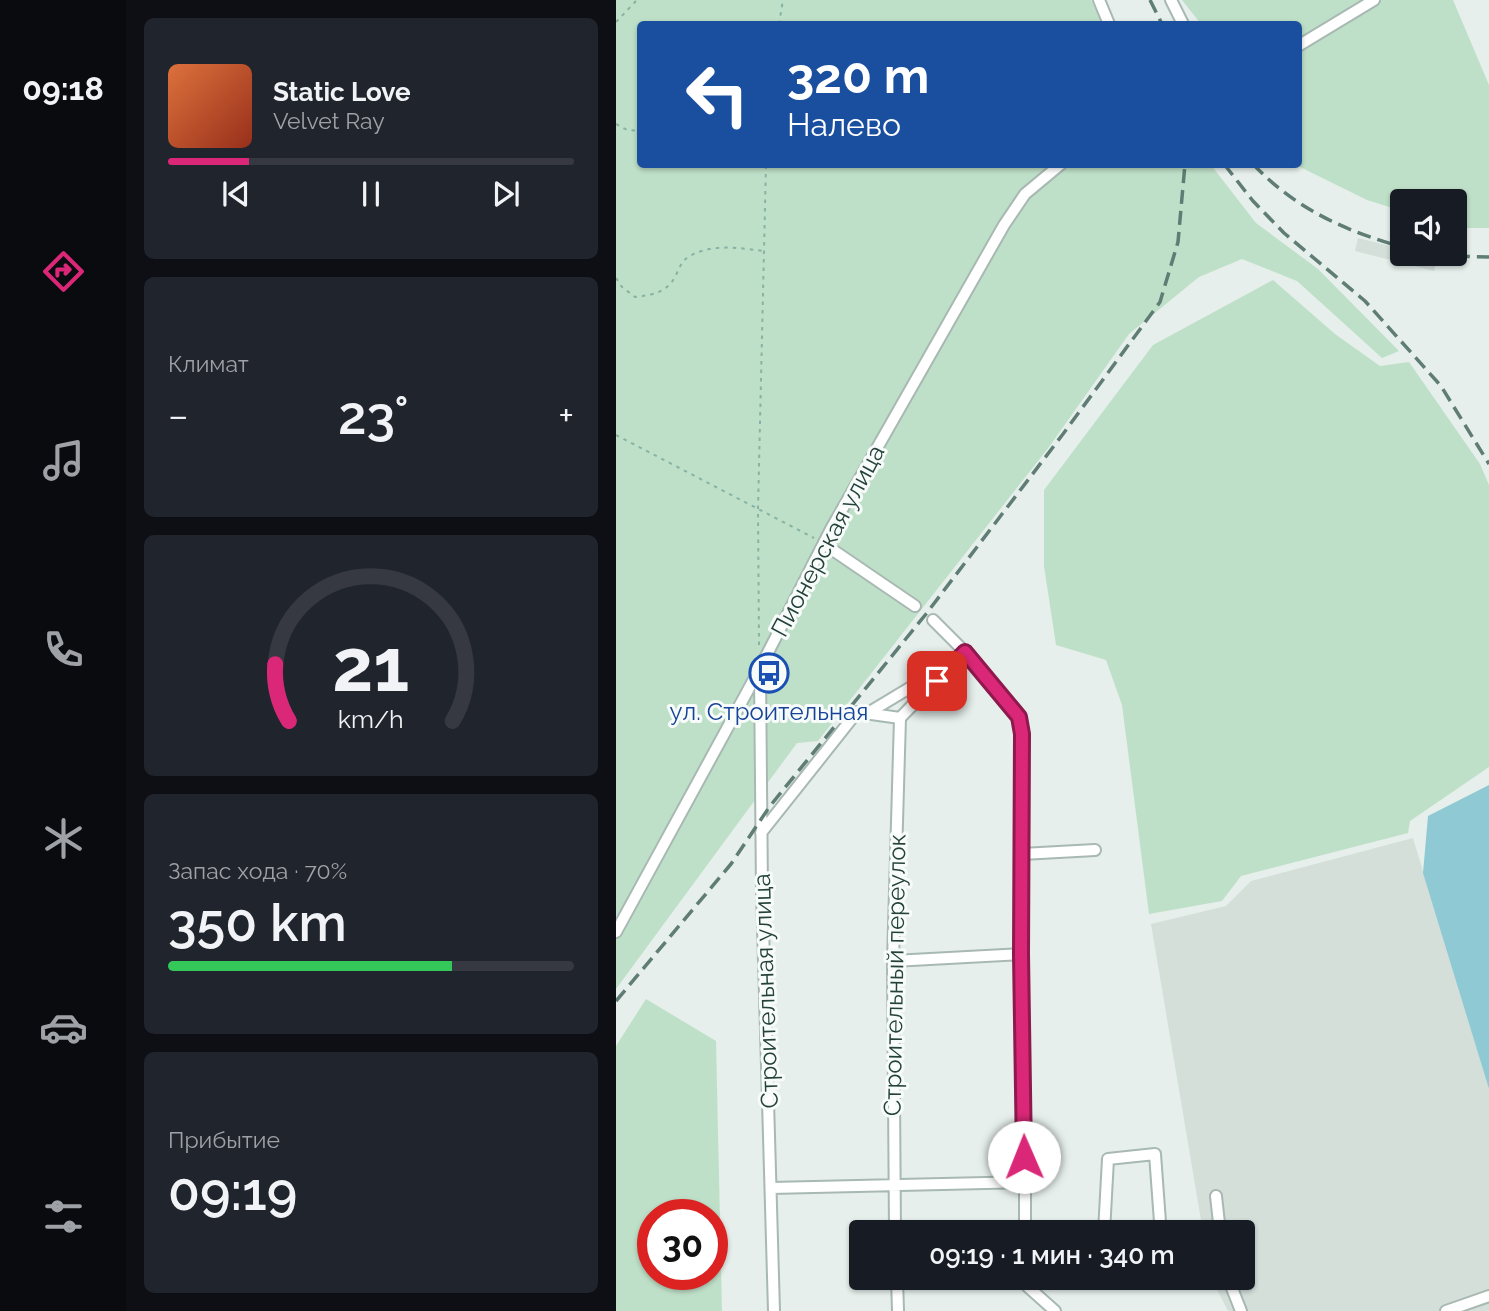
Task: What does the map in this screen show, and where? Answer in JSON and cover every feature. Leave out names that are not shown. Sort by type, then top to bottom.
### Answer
[{"type":"street","points":[[1099,0],[1108,21]]},
{"type":"street","points":[[1171,0],[1182,21]]},
{"type":"street","points":[[1302,44],[1374,0]]},
{"type":"street","name":"Пионерская улица","points":[[616,932],[760,670],[824,544],[1004,225],[1025,194],[1056,168]]},
{"type":"street","points":[[824,544],[915,606]]},
{"type":"street","points":[[933,620],[1019,717],[1022,734],[1021,954],[1025,1220]]},
{"type":"street","points":[[868,713],[963,655]]},
{"type":"street","points":[[761,833],[857,712],[900,718],[963,655]]},
{"type":"street","name":"Строительная улица","points":[[760,670],[761,833],[774,1311]]},
{"type":"street","name":"Строительный переулок","points":[[895,1220],[893,961],[900,718]]},
{"type":"street","points":[[1022,854],[1096,849]]},
{"type":"street","points":[[893,961],[1021,954]]},
{"type":"street","points":[[1105,1220],[1108,1159],[1155,1154],[1160,1220]]},
{"type":"street","points":[[771,1188],[1025,1182]]},
{"type":"street","points":[[1216,1196],[1219,1220]]},
{"type":"street","points":[[897,1290],[898,1311]]},
{"type":"street","points":[[1031,1290],[1055,1311]]},
{"type":"street","points":[[1233,1290],[1241,1311]]},
{"type":"street","points":[[1446,1311],[1489,1296]]},
{"type":"path","points":[[616,22],[636,0]]},
{"type":"path","points":[[779,21],[782,0]]},
{"type":"path","points":[[616,124],[627,130],[637,131]]},
{"type":"path","points":[[759,643],[758,509],[766,168]]},
{"type":"path","points":[[616,278],[622,287],[635,297],[656,295],[673,281],[688,257],[712,249],[732,247],[764,251]]},
{"type":"path","points":[[616,435],[824,544]]},
{"type":"shaded area","points":[[1358,238],[1390,246],[1390,260],[1355,251]]},
{"type":"shaded area","points":[[1414,266],[1435,266],[1434,271]]},
{"type":"shaded area","points":[[1413,838],[1489,1089],[1489,1311],[1228,1311],[1217,1290],[1255,1290],[1255,1220],[1201,1220],[1151,924],[1226,906],[1251,881]]},
{"type":"green space","points":[[616,0],[1091,0],[1101,21],[637,21],[637,168],[1213,168],[1256,223],[1318,269],[1399,351],[1382,358],[1297,281],[1242,259],[1199,277],[1129,334],[1049,447],[818,741],[797,743],[616,989]]},
{"type":"green space","points":[[1182,0],[1453,0],[1489,85],[1489,228],[1467,228],[1467,189],[1390,189],[1390,207],[1367,200],[1302,168],[1302,21],[1199,21]]},
{"type":"green space","points":[[1273,280],[1335,334],[1380,366],[1409,362],[1480,464],[1489,485],[1489,767],[1410,821],[1408,833],[1241,876],[1222,901],[1149,914],[1122,705],[1106,660],[1056,645],[1044,566],[1044,490],[1153,345]]},
{"type":"green space","points":[[646,999],[716,1041],[720,1199],[637,1199],[637,1290],[722,1290],[722,1311],[616,1311],[616,1046]]},
{"type":"water","points":[[1489,785],[1489,1089],[1423,873],[1428,816]]},
{"type":"railway","points":[[1150,0],[1160,21]]},
{"type":"railway","points":[[616,1001],[731,864],[770,806],[926,614],[1160,302],[1178,242],[1185,168]]},
{"type":"railway","points":[[1227,168],[1253,201],[1284,233],[1365,301],[1441,386],[1489,464]]},
{"type":"railway","points":[[1257,168],[1286,193],[1322,216],[1390,243]]},
{"type":"railway","points":[[1467,256],[1489,257]]},
{"type":"place","name":"ул. Строительная","points":[[769,673]]},
{"type":"route","points":[[937,681],[965,652],[1019,717],[1022,734],[1024,1157]]}]
